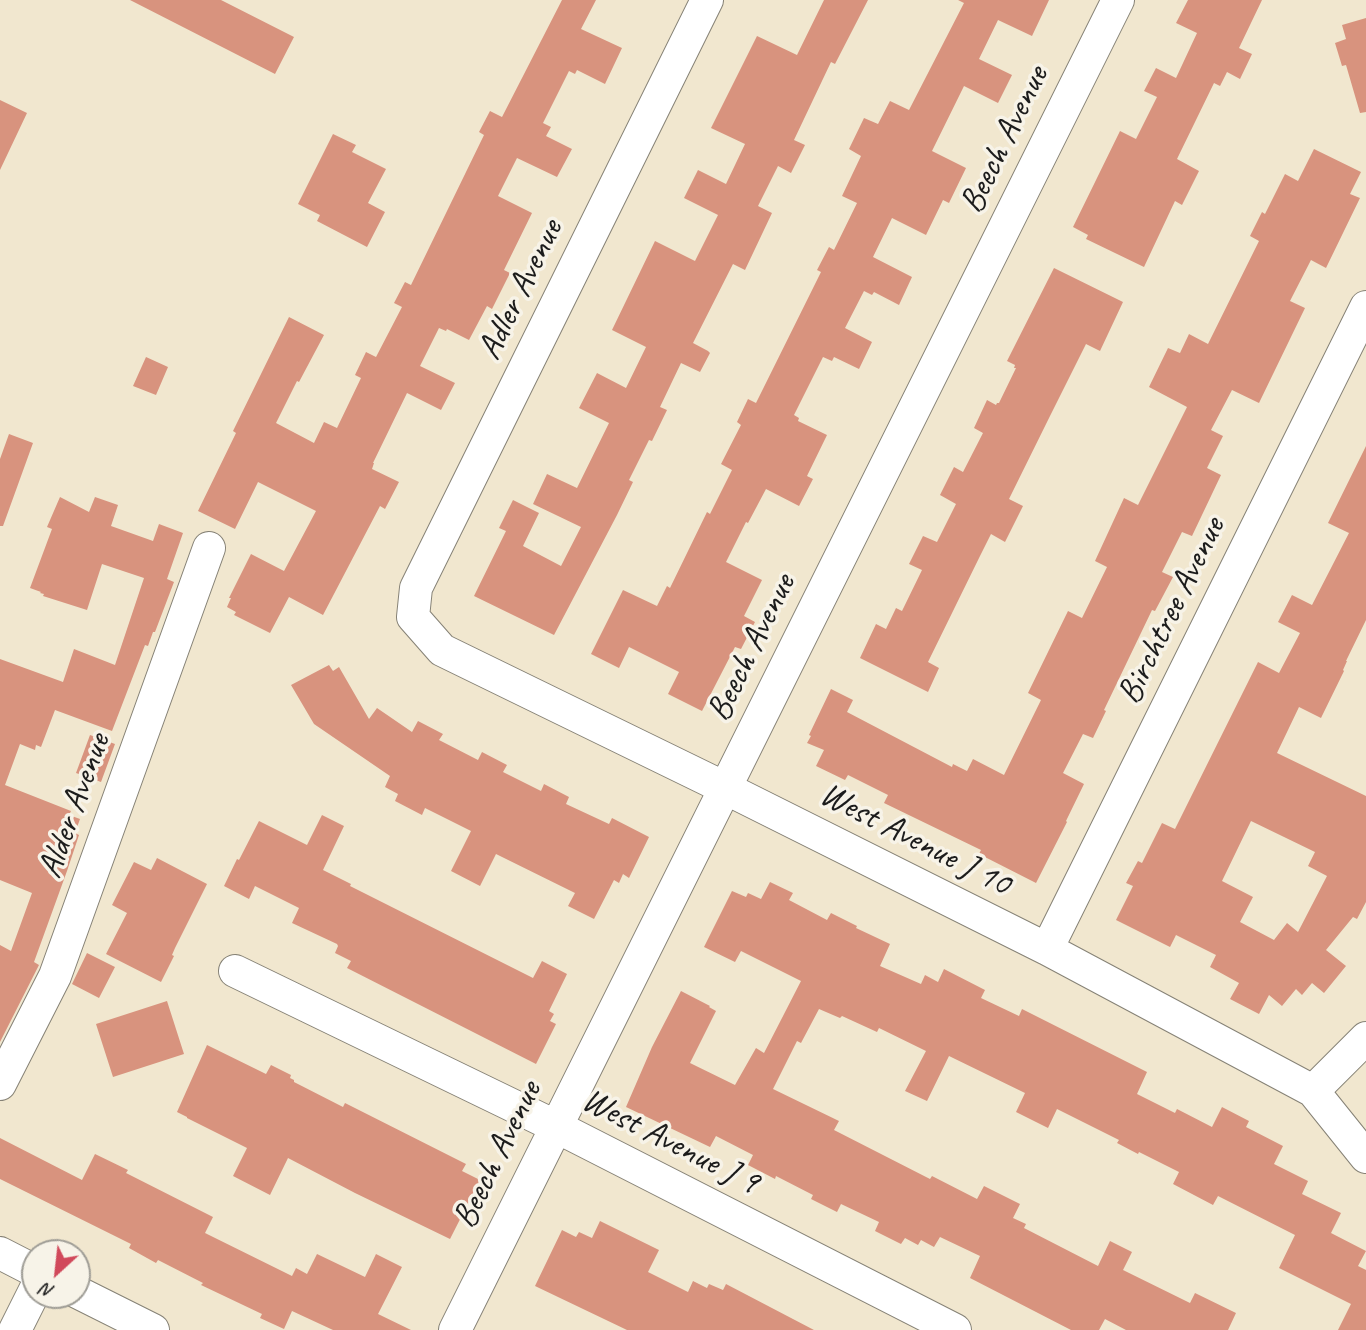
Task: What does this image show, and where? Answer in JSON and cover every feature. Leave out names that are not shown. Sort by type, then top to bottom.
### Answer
[{"type":"street","name":"Adler Avenue","points":[[413,617],[416,588],[707,0]]},
{"type":"street","name":"Beech Avenue","points":[[455,1330],[1118,0]]},
{"type":"street","name":"Birchtree Avenue","points":[[1047,949],[1366,307]]},
{"type":"street","name":"Alder Avenue","points":[[0,1084],[55,976],[209,548]]},
{"type":"street","name":"West Avenue J 10","points":[[413,617],[442,650],[1047,949],[1312,1091],[1366,1157]]},
{"type":"street","name":"West Avenue J 9","points":[[235,971],[555,1126],[955,1330]]},
{"type":"street","points":[[1312,1091],[1366,1038]]},
{"type":"street","points":[[0,1253],[21,1264]]},
{"type":"street","points":[[91,1299],[153,1330]]},
{"type":"street","points":[[15,1330],[26,1309]]},
{"type":"building","points":[[130,0],[221,0],[294,37],[275,74]]},
{"type":"building","points":[[562,0],[596,0],[581,29],[622,48],[605,84],[577,70],[575,74],[569,71],[543,123],[551,127],[546,136],[572,149],[557,177],[517,158],[498,196],[532,213],[504,270],[510,273],[492,309],[487,306],[469,340],[439,328],[420,366],[455,383],[441,410],[407,393],[372,469],[399,482],[385,509],[380,506],[323,615],[289,597],[270,633],[234,615],[236,612],[227,607],[229,598],[251,554],[284,571],[316,511],[258,482],[235,529],[198,511],[236,433],[233,431],[289,317],[324,335],[276,423],[314,443],[324,422],[337,428],[361,378],[355,375],[366,352],[376,357],[402,307],[394,303],[405,282],[411,285],[484,135],[479,132],[490,111],[502,117]]},
{"type":"building","points":[[824,0],[868,0],[835,64],[831,62],[794,140],[805,145],[791,173],[778,166],[758,206],[772,213],[745,270],[733,264],[693,343],[710,353],[700,372],[681,363],[660,407],[667,410],[652,441],[649,440],[629,480],[633,482],[617,515],[554,635],[474,596],[506,531],[499,528],[513,500],[539,513],[523,546],[561,566],[581,527],[533,504],[547,474],[577,488],[609,423],[579,408],[597,373],[626,388],[646,347],[612,330],[655,241],[695,261],[718,215],[684,198],[698,170],[726,184],[745,144],[711,128],[757,36],[797,55]]},
{"type":"building","points":[[958,0],[1049,0],[1032,36],[998,20],[979,59],[1012,75],[998,103],[964,86],[932,151],[966,168],[949,203],[943,200],[926,235],[892,218],[873,257],[912,277],[899,305],[874,292],[872,295],[864,291],[845,328],[872,342],[859,369],[834,357],[832,361],[823,357],[794,415],[799,418],[798,421],[827,435],[807,476],[813,479],[799,506],[766,489],[726,562],[762,580],[744,616],[755,622],[741,649],[735,647],[702,711],[668,694],[679,672],[629,647],[619,668],[591,654],[623,590],[657,606],[667,586],[670,588],[707,512],[710,514],[732,470],[721,464],[741,425],[737,422],[748,399],[756,403],[821,272],[817,270],[829,247],[834,250],[857,203],[842,196],[861,156],[849,149],[864,118],[878,124],[890,101],[909,110],[964,3]]},
{"type":"building","points":[[1188,0],[1262,0],[1239,48],[1252,54],[1240,79],[1227,72],[1220,86],[1214,83],[1177,159],[1199,171],[1182,205],[1175,201],[1144,267],[1086,239],[1088,235],[1073,227],[1120,131],[1136,139],[1157,97],[1144,91],[1156,68],[1176,78],[1197,33],[1176,23]]},
{"type":"building","points":[[1366,18],[1366,112],[1360,113],[1346,65],[1342,66],[1335,43],[1346,39],[1342,25]]},
{"type":"building","points":[[0,100],[27,113],[0,170]]},
{"type":"building","points":[[333,134],[356,145],[352,152],[386,169],[368,203],[385,212],[367,247],[317,221],[320,215],[298,204]]},
{"type":"building","points":[[1314,149],[1361,172],[1350,194],[1360,198],[1326,268],[1311,260],[1290,301],[1305,308],[1259,403],[1232,390],[1211,430],[1223,436],[1207,468],[1221,475],[1192,536],[1182,532],[1162,572],[1173,577],[1155,611],[1152,610],[1093,738],[1083,734],[1063,773],[1084,784],[1036,883],[979,854],[981,850],[884,803],[888,795],[848,775],[845,780],[816,766],[824,750],[807,743],[831,689],[853,700],[847,712],[952,767],[953,764],[967,771],[973,759],[1004,775],[1041,700],[1028,693],[1068,611],[1082,618],[1107,567],[1095,561],[1124,498],[1138,505],[1187,407],[1149,387],[1168,348],[1180,353],[1189,334],[1208,344],[1259,241],[1250,236],[1262,212],[1265,214],[1285,174],[1298,181]]},
{"type":"building","points":[[1054,268],[1123,302],[1100,351],[1086,344],[1009,499],[1023,506],[1005,542],[991,534],[980,556],[928,662],[939,668],[928,692],[860,658],[876,624],[886,629],[896,608],[902,611],[922,570],[909,564],[923,536],[937,542],[956,504],[940,495],[954,467],[963,472],[983,433],[974,428],[987,400],[996,405],[999,403],[1016,368],[1007,361]]},
{"type":"building","points":[[146,357],[168,367],[156,395],[133,386]]},
{"type":"building","points":[[9,434],[33,443],[3,526],[0,526],[0,459]]},
{"type":"building","points":[[1366,446],[1366,620],[1321,718],[1299,707],[1277,753],[1366,796],[1366,902],[1357,919],[1353,917],[1326,950],[1346,966],[1324,993],[1312,983],[1302,995],[1296,989],[1282,1006],[1269,995],[1259,1014],[1230,999],[1239,983],[1210,967],[1216,955],[1176,935],[1170,947],[1116,920],[1133,886],[1126,883],[1138,861],[1142,863],[1162,823],[1175,829],[1258,662],[1279,673],[1300,633],[1278,622],[1292,595],[1312,605],[1349,533],[1328,523]],"holes":[[[1251,821],[1315,852],[1308,866],[1327,876],[1298,932],[1287,923],[1274,940],[1240,922],[1253,897],[1222,881]]]},
{"type":"building","points":[[60,497],[89,512],[95,497],[118,505],[111,526],[153,541],[159,524],[183,533],[167,579],[174,582],[155,632],[148,646],[145,645],[112,731],[55,710],[41,747],[36,745],[35,750],[20,744],[5,785],[71,811],[69,815],[80,819],[75,833],[79,835],[34,962],[39,965],[0,1042],[0,945],[11,951],[32,893],[0,880],[0,659],[63,682],[74,649],[115,665],[144,578],[102,564],[87,610],[43,596],[41,592],[30,588],[52,529],[47,527]]},
{"type":"building","points":[[329,665],[333,671],[339,667],[369,719],[377,708],[412,732],[418,721],[443,734],[439,740],[478,760],[482,752],[507,765],[503,772],[541,791],[544,784],[569,797],[566,804],[609,824],[612,818],[649,837],[629,878],[623,874],[619,883],[614,880],[594,919],[568,906],[575,893],[496,854],[480,886],[451,871],[471,831],[425,808],[422,815],[395,801],[398,794],[385,787],[390,776],[314,724],[291,685]]},
{"type":"building","points":[[90,735],[115,744],[101,782],[76,773]]},
{"type":"building","points":[[322,815],[344,826],[323,870],[533,978],[542,961],[567,974],[549,1011],[554,1014],[550,1021],[556,1024],[536,1064],[347,968],[351,961],[335,953],[337,944],[292,923],[299,908],[255,886],[249,899],[224,886],[259,821],[307,845]]},
{"type":"building","points":[[157,858],[207,884],[161,982],[106,954],[127,913],[112,905],[134,862],[151,870]]},
{"type":"building","points":[[770,882],[793,893],[789,900],[827,920],[831,913],[890,944],[880,966],[921,984],[925,975],[938,982],[944,969],[985,990],[981,998],[1019,1016],[1022,1009],[1147,1072],[1137,1094],[1175,1113],[1177,1109],[1212,1127],[1222,1107],[1249,1121],[1246,1127],[1283,1146],[1274,1164],[1308,1181],[1302,1194],[1341,1213],[1331,1233],[1366,1251],[1358,1266],[1366,1270],[1366,1330],[1338,1330],[1351,1304],[1279,1268],[1295,1235],[1218,1196],[1213,1205],[1173,1184],[1179,1172],[1139,1152],[1138,1154],[1117,1143],[1119,1140],[1057,1109],[1048,1128],[1016,1112],[1025,1093],[949,1056],[927,1101],[905,1091],[926,1051],[879,1028],[877,1032],[819,1009],[801,1043],[797,1041],[773,1089],[839,1121],[834,1130],[930,1179],[932,1176],[977,1199],[984,1186],[1020,1204],[1013,1218],[1026,1224],[1024,1228],[1098,1266],[1110,1241],[1132,1252],[1123,1270],[1190,1303],[1195,1293],[1236,1313],[1228,1330],[1126,1330],[1105,1319],[1099,1330],[1071,1330],[970,1278],[980,1256],[940,1237],[934,1247],[921,1240],[918,1245],[905,1238],[901,1244],[875,1231],[879,1222],[841,1204],[837,1212],[811,1199],[813,1195],[748,1165],[753,1155],[716,1136],[710,1147],[626,1107],[652,1047],[681,991],[716,1011],[690,1063],[735,1085],[756,1048],[764,1053],[801,981],[741,951],[735,962],[704,947],[732,891],[746,897],[748,893],[761,899]]},
{"type":"building","points":[[87,953],[115,967],[99,998],[72,984]]},
{"type":"building","points":[[167,1001],[184,1054],[113,1077],[96,1024]]},
{"type":"building","points":[[207,1045],[266,1074],[271,1065],[291,1075],[290,1078],[294,1082],[343,1107],[345,1103],[466,1164],[462,1171],[480,1180],[450,1239],[288,1158],[270,1195],[233,1176],[247,1148],[177,1112]]},
{"type":"building","points":[[0,1138],[82,1180],[95,1154],[128,1170],[126,1173],[213,1217],[205,1233],[292,1276],[296,1268],[307,1274],[317,1254],[365,1277],[376,1254],[402,1267],[378,1314],[411,1330],[333,1330],[292,1311],[284,1329],[260,1318],[262,1314],[201,1285],[203,1283],[158,1260],[156,1263],[129,1248],[131,1244],[0,1179]]},
{"type":"building","points":[[600,1221],[659,1250],[648,1272],[688,1292],[693,1281],[707,1288],[709,1284],[723,1290],[726,1284],[814,1330],[627,1330],[535,1286],[562,1230],[576,1237],[579,1232],[592,1238]]}]
